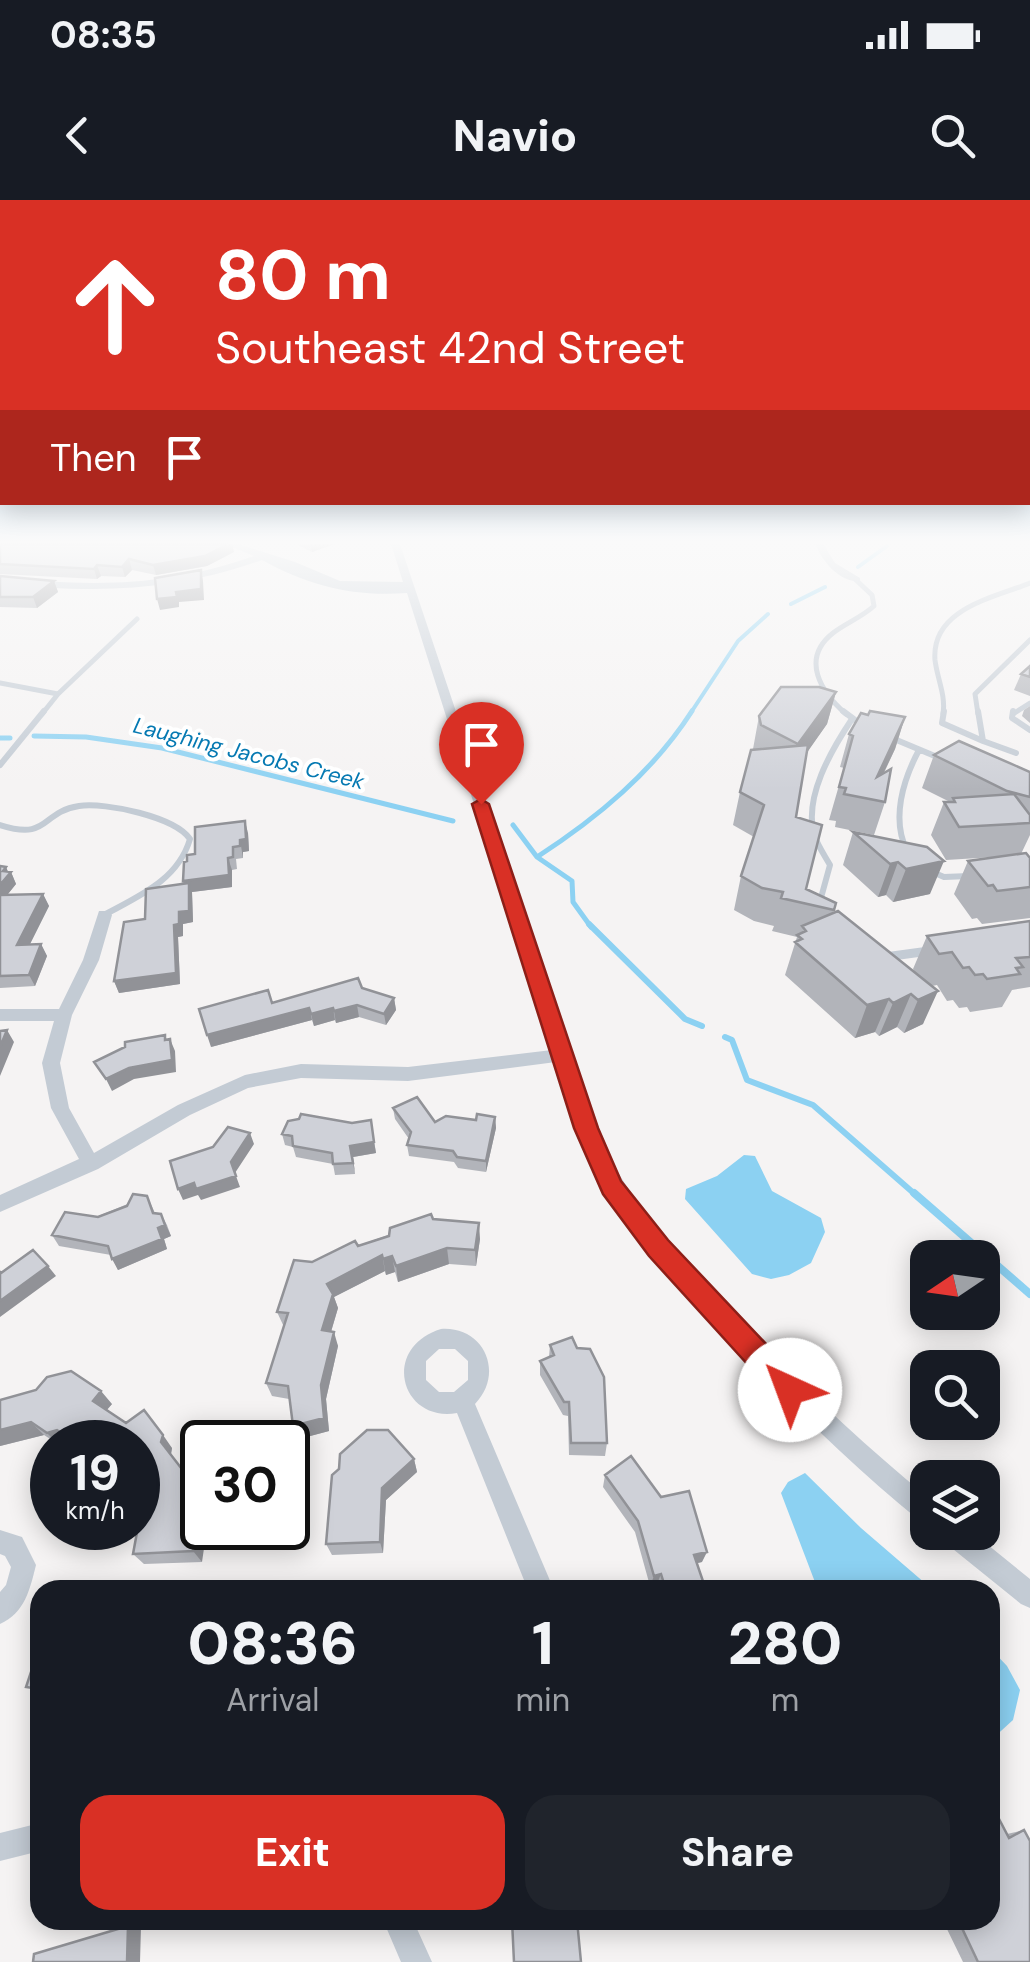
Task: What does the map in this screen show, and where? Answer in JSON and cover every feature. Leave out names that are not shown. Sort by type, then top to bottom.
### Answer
[{"type":"street","points":[[422,626],[602,1168],[658,1248],[790,1390],[910,1497]]},
{"type":"street","points":[[90,1164],[60,1108],[50,1063],[64,1015],[91,960],[104,915]]},
{"type":"street","points":[[0,1015],[64,1015]]},
{"type":"street","points":[[0,1204],[90,1164],[219,1092],[270,1075],[343,1070],[408,1074],[562,1055]]},
{"type":"street","points":[[462,1399],[537,1580]]},
{"type":"street","points":[[0,1542],[13,1546],[24,1565],[17,1592],[0,1611]]},
{"type":"street","points":[[974,1550],[1030,1595]]},
{"type":"street","points":[[0,1847],[30,1840]]},
{"type":"street","points":[[403,1930],[417,1962]]},
{"type":"lane","points":[[0,764],[58,694],[128,626]]},
{"type":"lane","points":[[845,626],[826,639],[816,651],[813,664],[824,694],[862,724]]},
{"type":"lane","points":[[945,626],[938,636],[935,658],[945,703],[942,723],[1016,752]]},
{"type":"lane","points":[[984,741],[975,694],[1030,640]]},
{"type":"lane","points":[[0,683],[58,694]]},
{"type":"lane","points":[[1030,703],[1013,712],[1012,718],[1030,730]]},
{"type":"lane","points":[[821,914],[820,902],[830,865],[814,836],[813,819],[823,762],[852,719]]},
{"type":"lane","points":[[882,734],[958,764]]},
{"type":"lane","points":[[919,750],[910,763],[904,798],[899,829],[903,846],[938,875],[976,876]]},
{"type":"lane","points":[[0,825],[25,834],[34,833],[61,812],[90,805],[179,826],[190,839],[188,854],[177,870],[104,915]]},
{"type":"lane","points":[[891,971],[876,958],[940,950]]},
{"type":"water","points":[[744,1155],[755,1156],[772,1191],[821,1218],[825,1232],[811,1263],[789,1275],[771,1279],[752,1274],[685,1199],[686,1189],[717,1176]]},
{"type":"water","points":[[805,1473],[921,1580],[814,1580],[781,1493],[788,1482]]},
{"type":"water","points":[[1000,1659],[1020,1690],[1013,1720],[1000,1732]]},
{"type":"building","points":[[781,687],[819,687],[836,692],[798,744],[761,725],[759,716]]},
{"type":"building","points":[[870,711],[905,717],[877,777],[891,769],[885,802],[844,794],[846,788],[839,787],[853,736],[849,734],[861,713],[868,715]]},
{"type":"building","points":[[959,741],[1030,772],[1030,797],[1007,791],[934,755]]},
{"type":"building","points":[[808,745],[796,817],[822,825],[806,889],[836,903],[834,910],[781,898],[783,892],[762,888],[741,876],[764,805],[740,792],[751,750]]},
{"type":"building","points":[[1014,794],[1030,815],[1030,823],[959,827],[944,802],[955,802],[953,798]]},
{"type":"building","points":[[245,821],[246,839],[233,847],[233,857],[228,858],[229,875],[183,881],[187,855],[195,854],[195,827]]},
{"type":"building","points":[[853,832],[927,847],[944,861],[906,869],[898,862],[890,864]]},
{"type":"building","points":[[1026,853],[1030,858],[1030,887],[997,891],[968,861]]},
{"type":"building","points":[[0,866],[11,872],[0,885]]},
{"type":"building","points":[[189,883],[189,911],[179,912],[179,924],[174,925],[176,973],[114,981],[124,922],[145,919],[146,889]]},
{"type":"building","points":[[43,894],[17,945],[41,944],[29,975],[0,976],[0,895]]},
{"type":"building","points":[[838,911],[938,991],[918,1000],[911,994],[893,1003],[889,999],[867,1005],[795,942],[802,939],[797,935],[806,931],[802,926]]},
{"type":"building","points":[[1030,921],[1030,957],[1016,958],[1023,967],[1016,968],[1020,974],[987,979],[983,974],[975,975],[969,967],[963,968],[952,952],[939,954],[927,936]]},
{"type":"building","points":[[358,978],[362,988],[394,998],[384,1014],[357,1005],[311,1014],[309,1008],[207,1035],[199,1009],[268,990],[272,1003]]},
{"type":"building","points":[[165,1035],[165,1040],[170,1039],[172,1060],[129,1068],[106,1079],[94,1062],[125,1047],[125,1042]]},
{"type":"building","points":[[417,1097],[435,1122],[446,1116],[476,1120],[477,1114],[495,1117],[486,1161],[457,1157],[453,1151],[407,1145],[411,1132],[393,1108]]},
{"type":"building","points":[[301,1114],[352,1123],[371,1120],[374,1142],[350,1146],[353,1163],[333,1164],[332,1153],[293,1146],[292,1136],[282,1134],[288,1121],[299,1119]]},
{"type":"building","points":[[228,1127],[250,1133],[231,1162],[236,1176],[196,1189],[194,1183],[178,1189],[170,1161],[213,1147]]},
{"type":"building","points":[[133,1194],[147,1196],[153,1213],[161,1214],[165,1225],[158,1228],[162,1239],[112,1259],[108,1246],[52,1235],[65,1212],[98,1217],[127,1206]]},
{"type":"building","points":[[431,1214],[433,1219],[479,1223],[475,1250],[447,1248],[396,1266],[392,1256],[383,1259],[382,1255],[327,1284],[333,1294],[322,1330],[334,1332],[321,1385],[324,1418],[292,1420],[288,1386],[266,1383],[288,1313],[277,1312],[294,1260],[312,1262],[355,1241],[358,1246],[389,1236],[390,1228]]},
{"type":"building","points":[[33,1250],[48,1266],[0,1301],[0,1272]]},
{"type":"building","points":[[572,1337],[577,1348],[590,1349],[604,1377],[607,1443],[571,1443],[569,1402],[564,1402],[540,1361],[554,1355],[550,1345]]},
{"type":"building","points":[[71,1371],[101,1391],[93,1401],[122,1420],[30,1420],[0,1430],[0,1400],[36,1390],[47,1377]]},
{"type":"building","points":[[144,1410],[152,1420],[130,1420]]},
{"type":"building","points":[[367,1430],[388,1430],[414,1459],[382,1488],[380,1542],[326,1544],[332,1475],[339,1469],[340,1454]]},
{"type":"building","points":[[160,1431],[161,1442],[180,1467],[180,1550],[193,1551],[133,1554],[134,1550],[160,1550]]},
{"type":"building","points":[[631,1456],[661,1497],[689,1491],[707,1552],[694,1555],[703,1580],[663,1580],[661,1574],[654,1576],[638,1521],[605,1475]]},
{"type":"building","points":[[1000,1821],[1009,1838],[1024,1830],[1030,1841],[1030,1962],[978,1962],[963,1930],[1000,1930]]},
{"type":"building","points":[[115,1930],[128,1930],[127,1962],[33,1962],[34,1954]]},
{"type":"building","points":[[512,1930],[578,1930],[581,1962],[514,1962]]},
{"type":"waterway","points":[[691,712],[738,641],[754,626]]},
{"type":"waterway","points":[[537,857],[642,774],[691,712]]},
{"type":"waterway","name":"Laughing Jacobs Creek","points":[[34,736],[86,737],[162,748],[453,821]]},
{"type":"waterway","name":"Laughing Jacobs Creek","points":[[0,738],[10,738]]},
{"type":"waterway","name":"Laughing Jacobs Creek","points":[[513,825],[537,857]]},
{"type":"waterway","name":"Laughing Jacobs Creek","points":[[537,857],[572,881],[573,902],[591,927]]},
{"type":"waterway","name":"Laughing Jacobs Creek","points":[[589,924],[685,1019],[702,1026]]},
{"type":"waterway","name":"Laughing Jacobs Creek","points":[[725,1037],[732,1040],[747,1080],[813,1105],[917,1196]]},
{"type":"waterway","name":"Laughing Jacobs Creek","points":[[914,1193],[1030,1294]]},
{"type":"route","points":[[481,804],[586,1128],[612,1187],[658,1248],[790,1390]]}]
